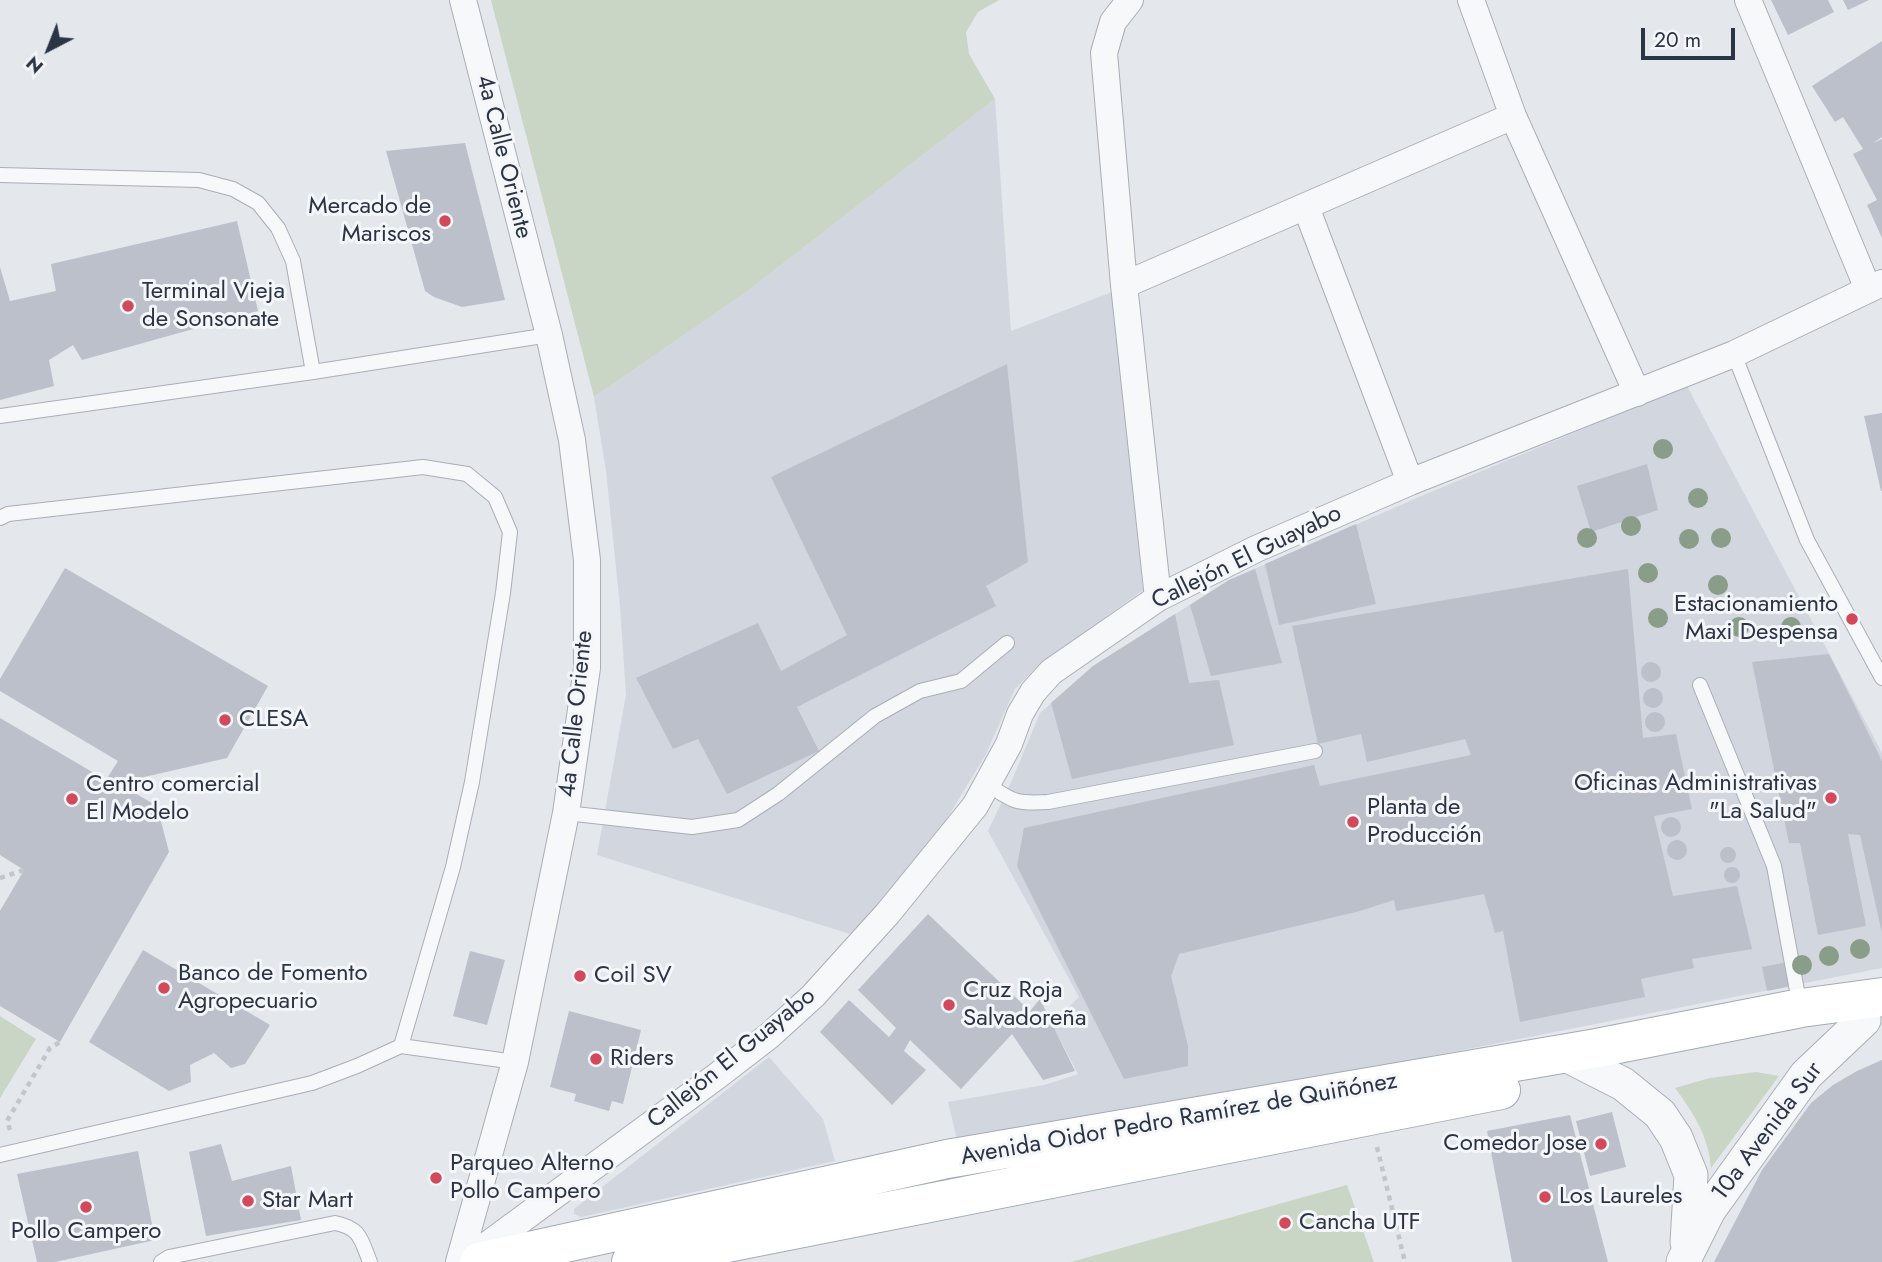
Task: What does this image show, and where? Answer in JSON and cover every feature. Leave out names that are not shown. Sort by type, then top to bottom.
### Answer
[{"type":"main road","name":"Avenida Oidor Pedro Ramírez de Quiñónez","points":[[479,1262],[947,1159],[1564,1054],[1801,1008],[1876,1011]]},
{"type":"main road","name":"Avenida Oidor Pedro Ramírez de Quiñónez","points":[[631,1262],[1369,1117],[1876,1011]]},
{"type":"street","name":"4a Calle Oriente","points":[[462,1262],[514,1062],[566,813],[587,668],[587,560],[572,440],[549,335],[463,0]]},
{"type":"street","points":[[1130,0],[1113,22],[1104,53],[1124,285],[1158,598]]},
{"type":"street","points":[[1471,0],[1513,116],[1637,393]]},
{"type":"street","points":[[1748,0],[1875,286]]},
{"type":"street","points":[[1124,285],[1513,116]]},
{"type":"street","points":[[1306,206],[1410,482]]},
{"type":"street","name":"Callejón El Guayabo","points":[[462,1262],[717,1076],[769,1036],[813,996],[888,913],[975,806],[1009,744],[1020,714],[1033,692],[1051,672],[1158,598],[1256,549],[1410,482],[1734,354],[1875,286]]},
{"type":"street","name":"10a Avenida Sur","points":[[1685,1259],[1709,1210],[1806,1075],[1876,1011]]},
{"type":"street","name":"10a Avenida Sur","points":[[1564,1054],[1623,1084],[1660,1114],[1676,1138],[1691,1175],[1685,1259]]},
{"type":"lane","points":[[0,175],[199,180],[233,188],[258,203],[278,228],[293,261],[313,372]]},
{"type":"lane","points":[[0,416],[313,372],[549,335]]},
{"type":"lane","points":[[1734,354],[1807,540],[1882,678]]},
{"type":"lane","points":[[0,518],[8,514],[423,467],[467,474],[495,497],[510,532],[503,593],[472,782],[453,867],[401,1046]]},
{"type":"lane","points":[[566,813],[692,827],[738,820],[778,794],[876,716],[920,691],[961,681],[1007,643]]},
{"type":"lane","points":[[1700,685],[1774,866],[1801,1008]]},
{"type":"lane","points":[[987,784],[1006,797],[1023,803],[1048,802],[1315,751]]},
{"type":"lane","points":[[0,1155],[313,1083],[401,1046],[514,1062]]},
{"type":"lane","points":[[161,1262],[169,1257],[335,1223],[349,1226],[360,1237],[370,1262]]},
{"type":"path","points":[[0,878],[24,870]]},
{"type":"path","points":[[15,1152],[7,1121],[50,1048],[60,1042]]},
{"type":"path","points":[[1369,1117],[1405,1262]]},
{"type":"shaded area","points":[[995,99],[1011,331],[1112,292],[1143,590],[1039,665],[1015,689],[985,756],[946,820],[884,906],[850,934],[597,855],[626,695],[606,471],[594,397],[745,293]]},
{"type":"shaded area","points":[[1687,386],[1882,753],[1882,968],[1386,1065],[957,1139],[948,1102],[1044,1085],[1078,1074],[1052,1024],[1079,997],[988,831],[1040,713],[1093,666],[1229,580],[1426,494]]},
{"type":"shaded area","points":[[769,1057],[823,1119],[835,1161],[581,1217],[574,1214],[574,1209]]},
{"type":"green space","points":[[491,0],[999,0],[978,12],[966,32],[969,54],[995,99],[745,293],[594,397]]},
{"type":"green space","points":[[0,1016],[36,1039],[0,1098]]},
{"type":"green space","points":[[1756,1072],[1779,1076],[1711,1168],[1699,1125],[1675,1088],[1710,1078]]},
{"type":"green space","name":"Cancha UTF","points":[[1347,1185],[1374,1262],[1071,1262]]},
{"type":"building","points":[[1771,0],[1828,0],[1834,12],[1788,35]]},
{"type":"building","points":[[1843,0],[1869,0],[1848,10]]},
{"type":"building","points":[[1882,41],[1882,137],[1873,143],[1882,139],[1882,238],[1867,205],[1877,200],[1853,154],[1863,149],[1843,117],[1835,122],[1812,86]]},
{"type":"building","name":"Mercado de Mariscos","points":[[465,143],[505,300],[462,307],[425,291],[386,151]]},
{"type":"building","name":"Terminal Vieja de Sonsonate","points":[[237,221],[258,311],[82,360],[73,345],[49,360],[54,386],[0,400],[0,267],[10,301],[56,291],[51,264]]},
{"type":"building","points":[[1007,364],[1028,562],[986,586],[996,606],[797,707],[819,751],[727,794],[698,739],[673,749],[636,678],[758,623],[781,671],[847,635],[771,477]]},
{"type":"building","points":[[1882,413],[1882,491],[1881,491],[1864,416]]},
{"type":"building","points":[[1647,464],[1658,510],[1591,532],[1577,486]]},
{"type":"building","points":[[1356,524],[1376,604],[1279,625],[1265,564]]},
{"type":"building","name":"Centro comercial El Modelo","points":[[65,568],[268,686],[227,758],[140,778],[133,792],[157,806],[169,852],[60,1042],[0,1006],[0,911],[24,870],[0,855],[0,718],[106,780],[118,761],[0,691],[0,679]]},
{"type":"building","points":[[1255,569],[1282,663],[1211,676],[1190,605],[1229,580]]},
{"type":"building","name":"Planta de Producción","points":[[1628,569],[1643,738],[1676,734],[1692,809],[1654,816],[1673,896],[1737,886],[1752,949],[1692,959],[1694,968],[1641,979],[1645,997],[1520,1022],[1503,931],[1495,933],[1484,894],[1396,911],[1394,900],[1360,911],[1179,954],[1171,976],[1188,1046],[1188,1066],[1124,1079],[1017,866],[1024,828],[1314,765],[1320,786],[1471,755],[1465,739],[1367,762],[1361,734],[1318,744],[1292,626]]},
{"type":"building","points":[[1175,614],[1189,683],[1219,680],[1234,745],[1072,779],[1051,703],[1093,666]]},
{"type":"building","name":"Oficinas Administrativas \"La Salud\"","points":[[1829,654],[1882,761],[1882,933],[1860,835],[1848,834],[1866,926],[1818,935],[1800,843],[1789,843],[1752,662]]},
{"type":"building","points":[[1651,662],[1658,665],[1661,672],[1658,679],[1651,682],[1644,679],[1641,672],[1644,665]]},
{"type":"building","points":[[1653,688],[1660,691],[1663,698],[1660,705],[1653,708],[1646,705],[1643,698],[1646,691]]},
{"type":"building","points":[[1655,712],[1662,715],[1665,722],[1662,729],[1655,732],[1648,729],[1645,722],[1648,715]]},
{"type":"building","points":[[1671,817],[1678,820],[1681,827],[1678,834],[1671,837],[1664,834],[1661,827],[1664,820]]},
{"type":"building","points":[[1677,840],[1684,843],[1687,850],[1684,857],[1677,860],[1670,857],[1667,850],[1670,843]]},
{"type":"building","points":[[1725,847],[1731,847],[1736,855],[1734,861],[1725,863],[1720,858],[1720,852]]},
{"type":"building","points":[[1729,867],[1735,867],[1740,875],[1738,881],[1729,883],[1724,878],[1724,872]]},
{"type":"building","name":"Cruz Roja Salvadoreña","points":[[928,914],[1030,1011],[1040,999],[1075,1071],[1043,1080],[1012,1034],[961,1089],[910,1040],[904,1051],[926,1070],[892,1105],[820,1032],[849,1000],[889,1037],[896,1028],[858,990]]},
{"type":"building","name":"Banco de Fomento Agropecuario","points":[[143,950],[270,1025],[245,1064],[231,1068],[214,1053],[190,1065],[191,1082],[169,1091],[89,1042]]},
{"type":"building","points":[[470,951],[505,960],[487,1025],[453,1016]]},
{"type":"building","points":[[1788,962],[1792,986],[1767,991],[1762,967]]},
{"type":"building","name":"Riders","points":[[569,1011],[641,1030],[623,1104],[612,1101],[609,1111],[574,1101],[576,1094],[550,1087]]},
{"type":"building","points":[[1882,1060],[1882,1262],[1714,1262],[1762,1170],[1811,1103],[1833,1085]]},
{"type":"building","name":"Comedor Jose","points":[[1612,1112],[1626,1167],[1590,1176],[1576,1121]]},
{"type":"building","name":"Los Laureles","points":[[1570,1115],[1608,1262],[1512,1262],[1487,1131]]},
{"type":"building","name":"Star Mart","points":[[221,1144],[232,1181],[291,1166],[301,1220],[206,1236],[189,1152]]},
{"type":"building","name":"Pollo Campero","points":[[138,1151],[155,1240],[55,1262],[37,1262],[17,1174]]},
{"type":"place","name":"Mercado de Mariscos","points":[[445,221]]},
{"type":"place","name":"Terminal Vieja de Sonsonate","points":[[128,306]]},
{"type":"place","name":"Estacionamiento Maxi Despensa","points":[[1852,619]]},
{"type":"place","name":"CLESA","points":[[225,720]]},
{"type":"place","name":"Oficinas Administrativas \"La Salud\"","points":[[1831,798]]},
{"type":"place","name":"Centro comercial El Modelo","points":[[72,799]]},
{"type":"place","name":"Planta de Producción","points":[[1353,822]]},
{"type":"place","name":"Coil SV","points":[[580,976]]},
{"type":"place","name":"Banco de Fomento Agropecuario","points":[[164,988]]},
{"type":"place","name":"Cruz Roja Salvadoreña","points":[[949,1005]]},
{"type":"place","name":"Riders","points":[[596,1059]]},
{"type":"place","name":"Comedor Jose","points":[[1601,1144]]},
{"type":"place","name":"Parqueo Alterno Pollo Campero","points":[[436,1178]]},
{"type":"place","name":"Los Laureles","points":[[1545,1197]]},
{"type":"place","name":"Star Mart","points":[[248,1201]]},
{"type":"place","name":"Pollo Campero","points":[[86,1207]]},
{"type":"place","name":"Cancha UTF","points":[[1285,1223]]}]
